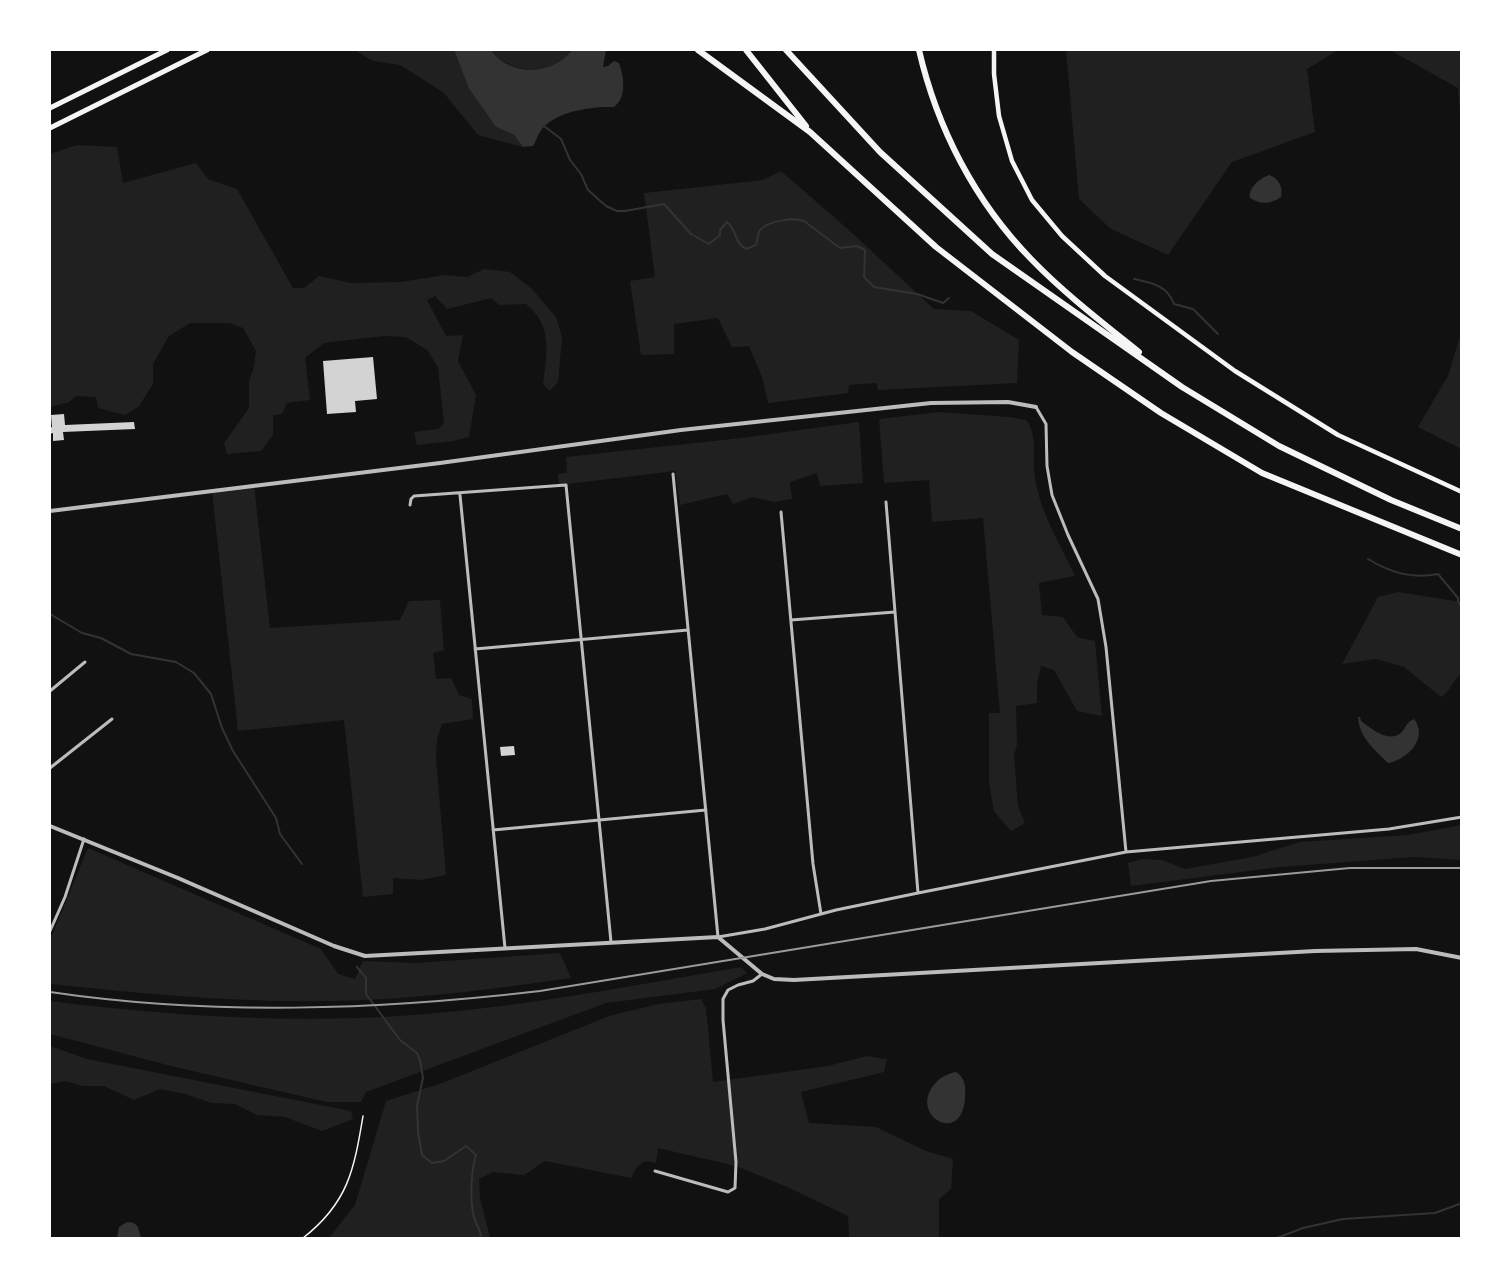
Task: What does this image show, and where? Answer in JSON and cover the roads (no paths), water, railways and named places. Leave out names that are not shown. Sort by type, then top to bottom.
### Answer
[{"type":"highway","points":[[50,108],[167,50]]},
{"type":"highway","points":[[50,128],[207,50]]},
{"type":"highway","points":[[698,50],[810,132],[936,247],[1072,352],[1161,413],[1262,473],[1461,555]]},
{"type":"highway","points":[[746,50],[810,132]]},
{"type":"highway","points":[[786,50],[880,152],[992,254],[1182,387],[1279,446],[1391,500],[1461,529]]},
{"type":"highway","points":[[919,50],[939,119],[962,166],[988,207],[1031,260],[1080,304],[1182,387]]},
{"type":"main road","points":[[994,50],[994,74],[999,116],[1012,161],[1032,200],[1062,236],[1105,276],[1234,370],[1338,435],[1461,492]]},
{"type":"street","points":[[50,511],[440,463],[668,432],[931,403],[1008,402],[1036,407],[1046,424],[1047,466],[1052,495],[1098,599],[1106,647],[1126,852]]},
{"type":"street","points":[[673,474],[718,937],[762,974],[774,980],[794,980],[1315,951],[1416,949],[1461,958]]},
{"type":"street","points":[[410,505],[414,496],[567,484],[611,942]]},
{"type":"street","points":[[460,494],[505,950]]},
{"type":"street","points":[[886,502],[918,893]]},
{"type":"street","points":[[781,512],[813,864],[821,914]]},
{"type":"street","points":[[791,620],[895,612]]},
{"type":"street","points":[[475,649],[688,630]]},
{"type":"street","points":[[50,691],[85,662]]},
{"type":"street","points":[[50,768],[112,718]]},
{"type":"street","points":[[493,830],[706,810]]},
{"type":"street","points":[[50,826],[334,946],[365,956],[718,937],[765,929],[918,893],[1126,852],[1389,829],[1461,817]]},
{"type":"street","points":[[50,931],[65,897],[84,840]]},
{"type":"street","points":[[655,1171],[728,1192],[735,1188],[736,1162],[723,999],[728,990],[753,981],[762,974]]},
{"type":"waterway","points":[[544,126],[561,139],[570,160],[581,174],[588,190],[606,206],[617,211],[664,204],[691,234],[709,244],[720,235],[720,230],[727,222],[739,243],[746,249],[756,245],[758,233],[769,224],[788,220],[804,221],[840,248],[857,246],[865,250],[864,277],[874,287],[917,294],[943,303],[949,298]]},
{"type":"waterway","points":[[1134,279],[1163,289],[1174,304],[1193,309],[1218,334]]},
{"type":"waterway","points":[[1368,559],[1402,574],[1419,576],[1438,574],[1458,598],[1462,609]]},
{"type":"waterway","points":[[50,614],[82,633],[101,638],[131,654],[176,662],[194,673],[211,694],[222,728],[233,751],[276,818],[280,834],[302,864]]},
{"type":"waterway","points":[[357,967],[366,978],[366,994],[400,1040],[417,1053],[420,1060],[423,1078],[417,1106],[422,1155],[432,1163],[444,1161],[466,1146],[476,1155],[472,1176],[472,1199],[474,1216],[481,1235],[479,1238]]},
{"type":"waterway","points":[[1277,1238],[1303,1228],[1343,1219],[1435,1213],[1462,1203]]},
{"type":"railway","points":[[50,992],[172,1005],[234,1007],[295,1008],[418,1003],[540,991],[1211,881],[1350,868],[1462,868]]}]
